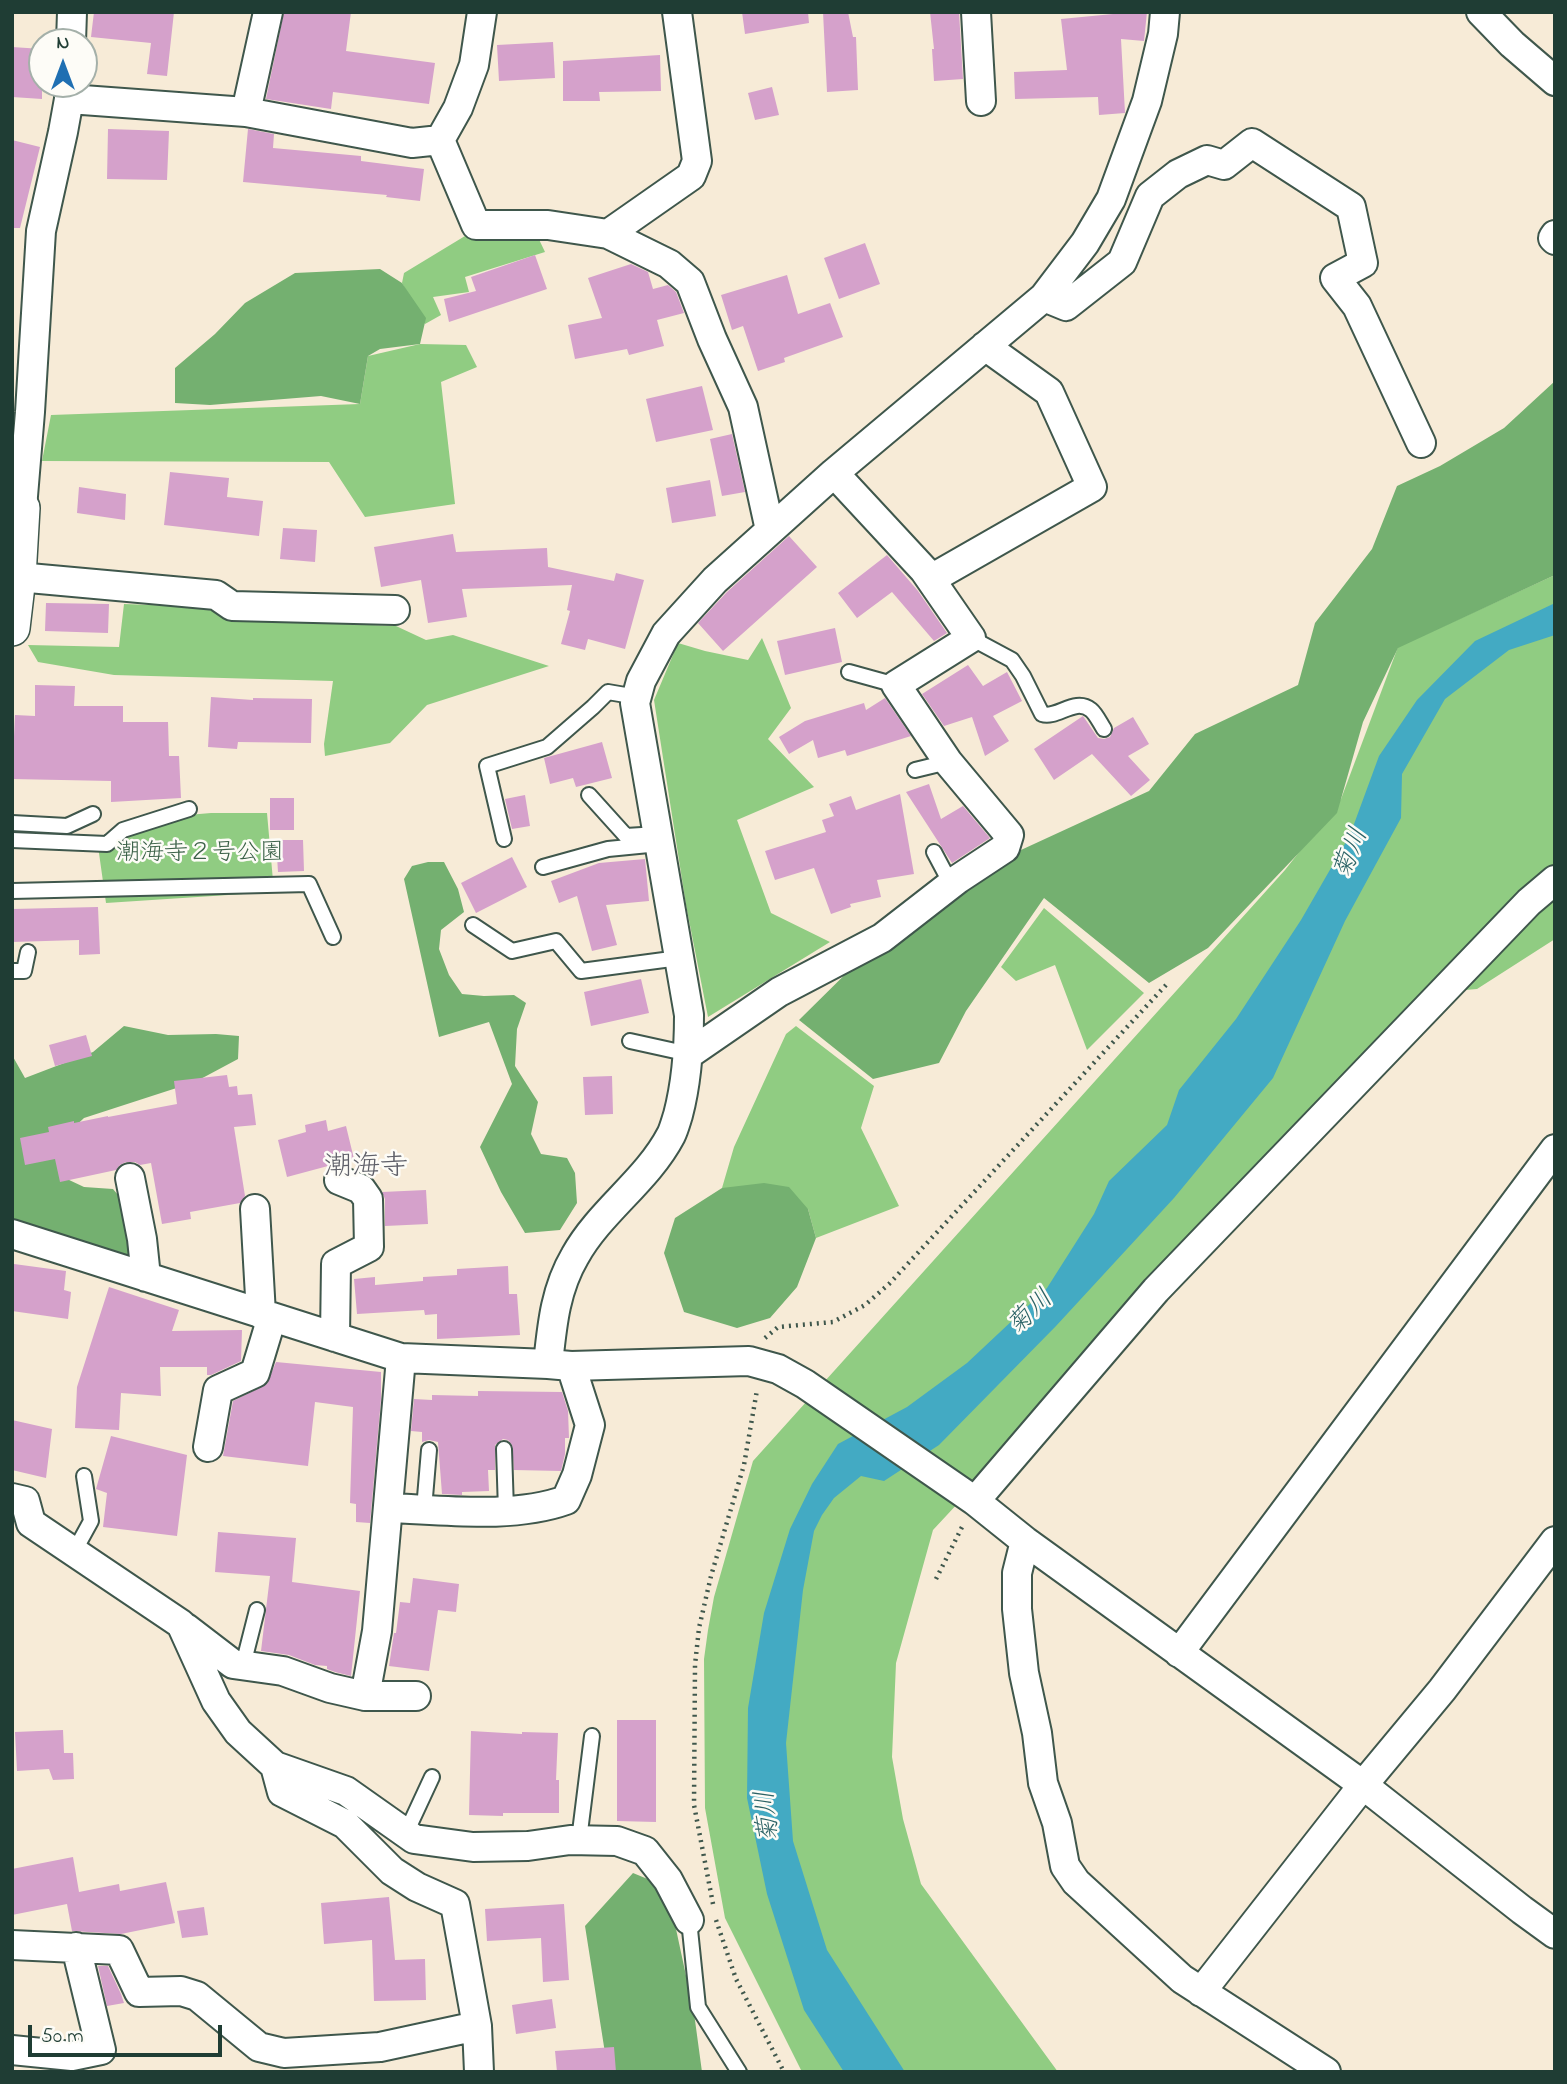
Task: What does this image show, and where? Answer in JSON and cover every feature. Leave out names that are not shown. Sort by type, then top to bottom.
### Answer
[{"type":"street","points":[[246,112],[268,12]]},
{"type":"street","points":[[440,140],[458,108],[474,65],[482,12]]},
{"type":"street","points":[[608,234],[691,176],[697,161],[677,12]]},
{"type":"street","points":[[976,12],[982,102]]},
{"type":"street","points":[[388,1508],[506,1510],[546,1507],[566,1500],[577,1475],[590,1425],[559,1365],[555,1304],[575,1256],[599,1224],[648,1170],[672,1134],[684,1091],[689,1054],[689,1015],[635,704],[641,681],[666,634],[715,580],[834,473],[1044,297],[1085,243],[1111,199],[1147,102],[1163,34],[1165,12]]},
{"type":"street","points":[[1480,12],[1555,81]]},
{"type":"street","points":[[98,95],[246,112],[412,143],[440,140]]},
{"type":"street","points":[[68,98],[41,231],[30,412],[17,507],[15,598],[216,595],[232,606],[395,610]]},
{"type":"street","points":[[440,140],[476,225],[548,225],[608,234],[669,264],[690,282],[743,407],[770,530]]},
{"type":"street","points":[[1044,297],[1066,306],[1122,262],[1150,196],[1178,174],[1207,160],[1224,165],[1252,143],[1351,207],[1363,263],[1335,278],[1357,306],[1421,443]]},
{"type":"street","points":[[931,579],[1092,487],[1049,392],[985,346]]},
{"type":"street","points":[[689,1054],[779,992],[882,938],[951,884],[1005,848],[1009,835],[948,762],[895,685],[971,638],[924,569],[834,473]]},
{"type":"street","points":[[969,1497],[1156,1290],[1520,911],[1555,880]]},
{"type":"street","points":[[1179,1653],[1555,1149]]},
{"type":"street","points":[[130,1178],[142,1239],[146,1277]]},
{"type":"street","points":[[335,1337],[336,1264],[369,1247],[368,1199],[361,1189],[339,1180]]},
{"type":"street","points":[[208,1447],[218,1390],[255,1373],[266,1315],[255,1209]]},
{"type":"street","points":[[12,1234],[401,1358],[559,1365],[755,1363],[778,1369],[969,1497],[1025,1541],[1363,1785],[1555,1934]]},
{"type":"street","points":[[365,1696],[377,1631],[401,1358]]},
{"type":"street","points":[[12,1498],[24,1501],[31,1523],[181,1624],[233,1664],[283,1671],[330,1688],[365,1696],[416,1696]]},
{"type":"street","points":[[1025,1541],[1017,1573],[1017,1609],[1024,1673],[1037,1733],[1043,1783],[1057,1824],[1065,1866],[1083,1889],[1182,1979],[1326,2072]]},
{"type":"street","points":[[1201,1992],[1363,1785],[1442,1690],[1555,1541]]},
{"type":"street","points":[[181,1624],[216,1701],[238,1732],[275,1766],[346,1791],[414,1839],[473,1847],[528,1846],[579,1840],[617,1841],[645,1851],[668,1880],[689,1920]]},
{"type":"street","points":[[275,1766],[282,1793],[345,1824],[392,1871],[417,1887],[455,1904],[477,2026],[479,2072]]},
{"type":"street","points":[[12,1945],[120,1950],[139,1992],[181,1992],[197,1996],[259,2060],[284,2053],[380,2047],[477,2026]]},
{"type":"street","points":[[12,2050],[72,2056],[101,2050],[76,1947]]},
{"type":"lane","points":[[971,638],[1012,660],[1042,714],[1048,716],[1071,706],[1085,707],[1092,710],[1104,729]]},
{"type":"lane","points":[[849,672],[895,685]]},
{"type":"lane","points":[[504,839],[487,766],[547,747],[608,692],[637,696]]},
{"type":"lane","points":[[915,770],[948,762]]},
{"type":"lane","points":[[589,795],[626,836],[659,839]]},
{"type":"lane","points":[[12,839],[107,844],[123,831],[189,809]]},
{"type":"lane","points":[[12,823],[66,826],[93,814]]},
{"type":"lane","points":[[543,867],[608,849],[659,839]]},
{"type":"lane","points":[[934,852],[951,884]]},
{"type":"lane","points":[[12,891],[309,884],[333,937]]},
{"type":"lane","points":[[473,925],[512,951],[556,941],[581,971],[680,958]]},
{"type":"lane","points":[[12,971],[24,971],[28,952]]},
{"type":"lane","points":[[630,1041],[689,1054]]},
{"type":"lane","points":[[504,1449],[506,1510]]},
{"type":"lane","points":[[424,1509],[429,1450]]},
{"type":"lane","points":[[74,1552],[91,1521],[83,1476]]},
{"type":"lane","points":[[243,1665],[257,1610]]},
{"type":"lane","points":[[579,1840],[592,1736]]},
{"type":"lane","points":[[406,1833],[432,1777]]},
{"type":"lane","points":[[689,1920],[698,2007],[739,2072]]},
{"type":"path","points":[[784,2072],[736,1979],[723,1941],[715,1916],[694,1805],[693,1716],[699,1628],[711,1576],[744,1465],[755,1363],[760,1343],[778,1327],[833,1322],[865,1306],[889,1284],[1166,985]]},
{"type":"path","points":[[936,1579],[969,1497]]},
{"type":"green space","points":[[497,231],[535,231],[545,252],[465,277],[469,292],[433,297],[441,315],[425,324],[402,283],[404,273],[465,236]]},
{"type":"green space","points":[[380,269],[402,283],[426,318],[420,344],[380,349],[368,356],[360,404],[321,396],[210,405],[175,403],[175,368],[215,334],[245,303],[295,273]]},
{"type":"green space","points":[[420,344],[466,345],[477,367],[441,382],[455,504],[365,517],[329,462],[42,461],[51,415],[360,404],[368,356]]},
{"type":"green space","points":[[1555,381],[1555,575],[1398,648],[1363,722],[1337,813],[1208,948],[1149,983],[1044,898],[966,1011],[939,1063],[873,1079],[799,1020],[882,938],[958,879],[1149,791],[1195,734],[1298,685],[1315,623],[1372,549],[1397,486],[1440,466],[1504,428]]},
{"type":"green space","points":[[1555,575],[1555,939],[1477,989],[1465,990],[1441,1001],[1174,1271],[933,1530],[896,1663],[892,1757],[903,1819],[921,1884],[1058,2072],[802,2072],[725,1918],[705,1808],[704,1659],[708,1630],[714,1597],[753,1461],[1285,870],[1341,799],[1398,647]]},
{"type":"green space","points":[[124,604],[206,607],[229,619],[396,626],[426,640],[453,635],[549,666],[427,705],[390,743],[325,756],[324,744],[333,681],[114,675],[38,662],[28,645],[119,647]]},
{"type":"green space","points":[[762,638],[791,708],[768,739],[814,787],[737,820],[771,913],[830,942],[708,1017],[686,905],[654,700],[678,643],[748,660]]},
{"type":"green space","name":"潮海寺２号公園","points":[[267,813],[274,892],[106,903],[98,846],[176,816]]},
{"type":"green space","points":[[444,862],[458,889],[464,912],[441,930],[439,949],[449,975],[462,994],[514,995],[526,1003],[517,1029],[515,1066],[538,1102],[531,1134],[541,1154],[567,1158],[575,1173],[577,1203],[560,1230],[525,1233],[501,1192],[480,1147],[512,1084],[489,1022],[439,1037],[404,879],[412,866]]},
{"type":"green space","points":[[1044,908],[1144,993],[1087,1050],[1055,965],[1016,981],[1001,967]]},
{"type":"green space","points":[[124,1026],[168,1035],[239,1036],[238,1059],[195,1082],[84,1118],[64,1137],[67,1179],[84,1187],[113,1189],[129,1208],[138,1244],[129,1255],[91,1252],[12,1228],[12,1055],[25,1078],[93,1052]]},
{"type":"green space","points":[[796,1026],[874,1086],[861,1128],[899,1206],[816,1238],[808,1209],[722,1188],[734,1147],[786,1034]]},
{"type":"green space","points":[[764,1183],[789,1187],[808,1209],[816,1238],[797,1287],[770,1318],[737,1328],[684,1312],[664,1253],[675,1218],[722,1188]]},
{"type":"green space","points":[[633,1873],[667,1887],[694,2013],[702,2072],[608,2072],[585,1926]]},
{"type":"water","name":"菊川","points":[[1555,603],[1555,635],[1509,650],[1445,699],[1402,774],[1401,818],[1345,921],[1273,1078],[1174,1198],[1056,1326],[939,1445],[884,1481],[861,1476],[834,1498],[814,1531],[803,1590],[786,1743],[793,1841],[827,1950],[905,2072],[844,2072],[804,2010],[767,1894],[747,1798],[748,1708],[764,1613],[790,1529],[812,1484],[838,1444],[907,1407],[967,1363],[1047,1288],[1094,1214],[1109,1181],[1167,1125],[1179,1090],[1236,1019],[1301,920],[1350,835],[1379,756],[1417,700],[1475,641]]},
{"type":"building","points":[[94,12],[174,12],[167,76],[147,74],[151,43],[98,38],[98,28],[92,28]]},
{"type":"building","points":[[284,12],[351,12],[346,51],[435,63],[429,104],[333,92],[331,109],[266,99]]},
{"type":"building","points":[[742,12],[808,12],[809,23],[745,34]]},
{"type":"building","points":[[823,12],[848,12],[853,37],[856,37],[858,90],[827,92]]},
{"type":"building","points":[[930,12],[959,12],[963,79],[934,81]]},
{"type":"building","points":[[1113,12],[1147,12],[1144,41],[1121,39],[1125,113],[1099,115],[1098,97],[1015,99],[1014,72],[1067,70],[1061,19]]},
{"type":"building","points":[[553,42],[555,78],[499,81],[497,45]]},
{"type":"building","points":[[12,47],[28,48],[28,98],[42,99],[12,97]]},
{"type":"building","points":[[660,55],[661,91],[599,92],[600,101],[563,101],[563,61]]},
{"type":"building","points":[[772,87],[779,115],[755,120],[748,93]]},
{"type":"building","points":[[108,129],[169,131],[167,180],[107,179]]},
{"type":"building","points":[[248,129],[274,134],[273,148],[361,156],[361,161],[424,169],[420,201],[386,197],[387,195],[243,182]]},
{"type":"building","points":[[12,140],[40,147],[20,228],[12,228]]},
{"type":"building","points":[[865,243],[880,284],[839,299],[824,258]]},
{"type":"building","points":[[535,255],[547,289],[449,322],[444,299],[476,291],[471,277]]},
{"type":"building","points":[[631,264],[648,272],[653,289],[668,285],[676,292],[684,313],[657,320],[664,346],[629,355],[627,349],[575,359],[568,325],[602,318],[588,278]]},
{"type":"building","points":[[787,275],[798,314],[830,303],[843,337],[784,358],[785,362],[758,371],[743,326],[732,330],[721,295]]},
{"type":"building","points":[[702,386],[713,430],[656,442],[646,399]]},
{"type":"building","points":[[732,434],[745,492],[722,496],[710,439]]},
{"type":"building","points":[[170,472],[229,478],[227,497],[263,501],[259,536],[164,525]]},
{"type":"building","points":[[710,480],[716,516],[672,523],[666,488]]},
{"type":"building","points":[[79,487],[126,494],[125,520],[77,513]]},
{"type":"building","points":[[283,528],[317,530],[315,562],[280,559]]},
{"type":"building","points":[[453,534],[456,552],[547,548],[548,567],[614,581],[616,573],[644,580],[625,649],[588,639],[585,650],[561,644],[570,611],[567,610],[572,585],[462,589],[467,617],[428,623],[421,580],[381,587],[374,547]]},
{"type":"building","points":[[789,536],[817,567],[723,651],[698,623],[727,592]]},
{"type":"building","points":[[887,555],[918,591],[947,633],[934,641],[892,592],[857,618],[838,593]]},
{"type":"building","points":[[46,603],[109,604],[108,633],[45,631]]},
{"type":"building","points":[[835,628],[842,662],[785,675],[777,641]]},
{"type":"building","points":[[968,665],[983,686],[1007,672],[1022,701],[993,716],[1009,741],[985,756],[972,717],[944,726],[922,694]]},
{"type":"building","points":[[35,685],[75,686],[74,706],[123,706],[123,722],[168,722],[169,756],[179,756],[181,798],[111,802],[111,781],[12,779],[15,715],[35,716]]},
{"type":"building","points":[[211,697],[253,700],[312,699],[311,743],[238,742],[237,749],[208,747]]},
{"type":"building","points":[[885,698],[911,736],[847,756],[845,750],[818,758],[813,740],[789,754],[779,737],[805,721],[864,703],[866,710]]},
{"type":"building","points":[[1083,716],[1098,738],[1104,739],[1110,737],[1114,728],[1133,717],[1149,744],[1128,756],[1150,780],[1131,796],[1092,754],[1054,780],[1034,749]]},
{"type":"building","points":[[602,742],[612,778],[576,787],[573,778],[550,784],[544,758]]},
{"type":"building","points":[[929,784],[941,819],[963,806],[990,838],[952,863],[906,792]]},
{"type":"building","points":[[900,794],[914,874],[877,880],[881,897],[850,904],[851,907],[831,914],[814,868],[775,880],[765,851],[826,832],[822,820],[834,816],[829,804],[851,796],[856,810]]},
{"type":"building","points":[[525,795],[530,826],[512,829],[505,799]]},
{"type":"building","points":[[270,798],[294,798],[294,830],[270,830]]},
{"type":"building","points":[[276,840],[303,840],[304,871],[278,872]]},
{"type":"building","points":[[512,857],[527,887],[476,913],[461,883]]},
{"type":"building","points":[[645,859],[649,901],[606,905],[617,945],[592,951],[577,896],[559,903],[551,881],[599,863]]},
{"type":"building","points":[[98,907],[100,954],[79,955],[79,940],[12,942],[12,909]]},
{"type":"building","points":[[641,979],[649,1013],[591,1026],[584,992]]},
{"type":"building","points":[[86,1035],[92,1056],[55,1066],[49,1045]]},
{"type":"building","points":[[227,1075],[229,1087],[237,1086],[238,1095],[252,1094],[256,1125],[234,1127],[245,1196],[240,1203],[190,1212],[191,1219],[162,1224],[151,1163],[140,1165],[126,1162],[116,1170],[60,1182],[55,1159],[25,1165],[20,1138],[49,1132],[48,1127],[74,1121],[177,1104],[174,1081]]},
{"type":"building","points":[[612,1076],[613,1114],[585,1115],[583,1077]]},
{"type":"building","points":[[326,1120],[328,1131],[346,1126],[354,1159],[287,1177],[278,1140],[306,1132],[305,1125]]},
{"type":"building","points":[[426,1190],[428,1224],[385,1226],[385,1199],[382,1192]]},
{"type":"building","points":[[14,1264],[66,1271],[64,1290],[71,1292],[68,1319],[12,1311]]},
{"type":"building","points":[[508,1266],[509,1294],[517,1294],[520,1335],[437,1339],[437,1314],[425,1315],[424,1310],[357,1314],[354,1279],[375,1277],[375,1285],[423,1281],[423,1277],[457,1275],[457,1269]]},
{"type":"building","points":[[109,1287],[179,1310],[172,1331],[242,1330],[241,1361],[211,1375],[207,1375],[207,1367],[160,1367],[161,1396],[121,1393],[119,1430],[75,1428],[77,1387]]},
{"type":"building","points":[[276,1362],[381,1372],[370,1523],[356,1522],[356,1504],[350,1503],[353,1407],[315,1402],[308,1466],[223,1456],[233,1401],[267,1384]]},
{"type":"building","points":[[478,1391],[562,1392],[568,1411],[569,1438],[565,1438],[561,1471],[514,1470],[512,1445],[503,1439],[495,1445],[495,1470],[488,1470],[489,1491],[462,1492],[462,1495],[442,1494],[438,1442],[422,1442],[422,1432],[411,1431],[414,1399],[432,1400],[432,1395],[478,1396]]},
{"type":"building","points":[[12,1420],[52,1429],[46,1478],[12,1470]]},
{"type":"building","points":[[111,1436],[187,1455],[177,1536],[103,1527],[107,1493],[96,1489]]},
{"type":"building","points":[[218,1532],[296,1538],[292,1582],[360,1591],[351,1676],[289,1655],[261,1651],[270,1576],[215,1572]]},
{"type":"building","points":[[413,1578],[459,1584],[456,1612],[438,1610],[429,1671],[389,1666],[400,1602],[410,1603]]},
{"type":"building","points":[[617,1720],[656,1720],[656,1822],[617,1821]]},
{"type":"building","points":[[63,1730],[64,1753],[73,1753],[74,1779],[53,1780],[49,1769],[17,1771],[15,1732]]},
{"type":"building","points":[[471,1731],[558,1733],[556,1780],[559,1780],[559,1813],[469,1815]]},
{"type":"building","points":[[73,1857],[79,1892],[119,1884],[120,1891],[166,1882],[175,1923],[121,1934],[72,1931],[67,1904],[12,1915],[12,1869]]},
{"type":"building","points":[[389,1897],[395,1960],[425,1959],[426,2000],[374,2001],[372,1940],[324,1944],[321,1903]]},
{"type":"building","points":[[564,1904],[569,1980],[543,1982],[541,1938],[487,1941],[485,1909]]},
{"type":"building","points":[[204,1907],[208,1935],[182,1938],[177,1911]]},
{"type":"building","points":[[98,1966],[108,1966],[124,2003],[107,2006]]},
{"type":"building","points":[[552,1999],[556,2028],[516,2034],[512,2005]]},
{"type":"building","points":[[614,2047],[616,2072],[557,2072],[555,2051]]},
{"type":"district","name":"潮海寺","points":[[366,1169]]}]
